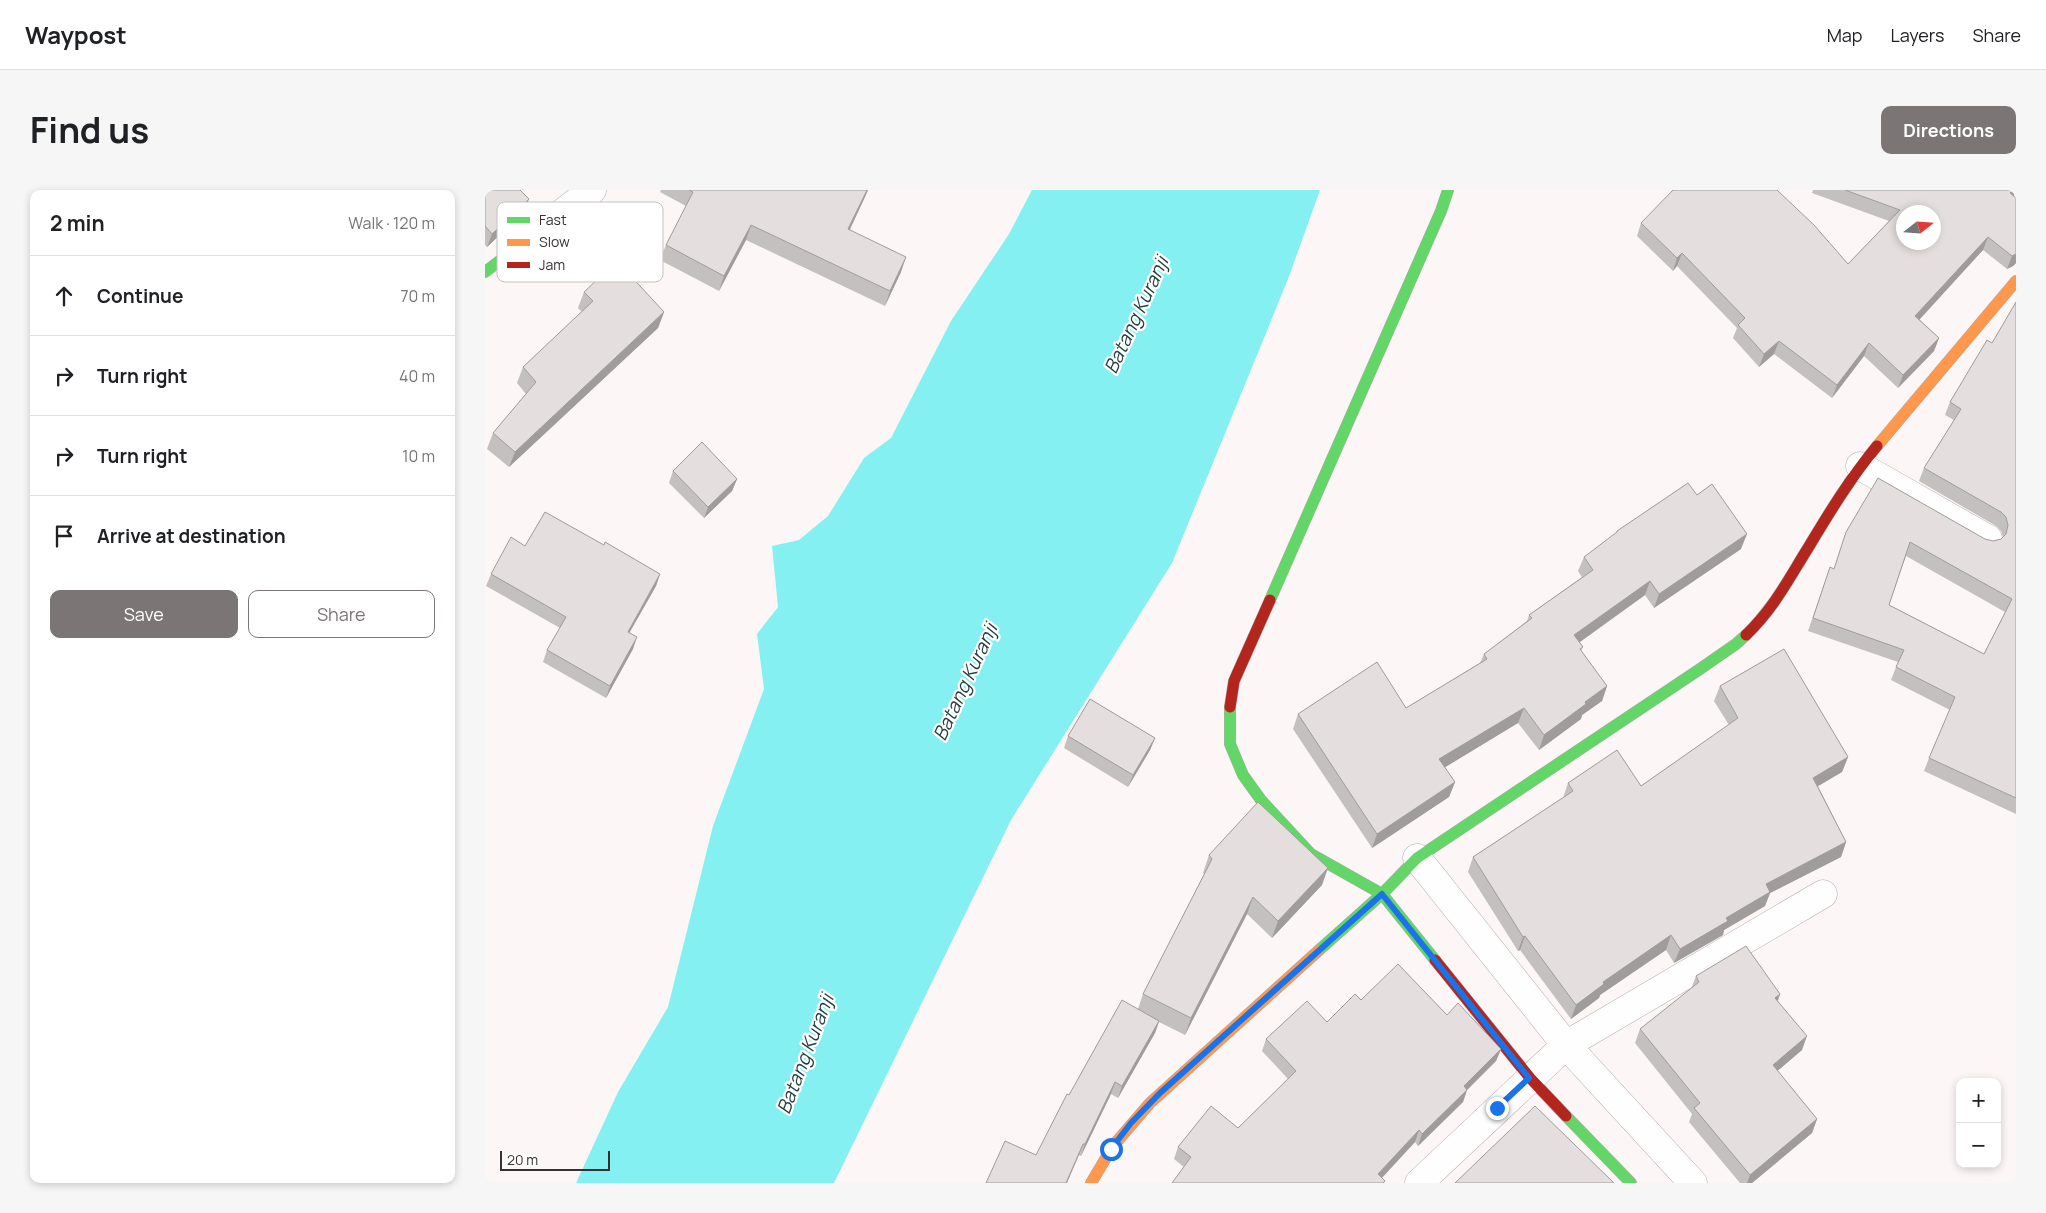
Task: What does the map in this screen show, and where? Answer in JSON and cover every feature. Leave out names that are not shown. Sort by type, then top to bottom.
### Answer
[{"type":"street","points":[[576,202],[592,190]]},
{"type":"street","points":[[1448,190],[1441,211],[1234,681],[1229,718],[1230,744],[1243,775],[1261,800],[1311,854],[1382,894],[1529,1078],[1631,1183]]},
{"type":"street","points":[[1091,1183],[1111,1149],[1160,1093],[1382,894],[1417,858],[1736,644],[1764,617],[1784,590],[1860,466],[2016,281]]},
{"type":"street","points":[[1860,466],[1988,540]]},
{"type":"street","points":[[1417,858],[1566,1045],[1693,1183]]},
{"type":"street","points":[[1419,1183],[1566,1045],[1823,894]]},
{"type":"water","name":"Batang Kuranji","points":[[1032,190],[1320,190],[1288,279],[1172,563],[1011,820],[834,1183],[576,1183],[618,1092],[668,1007],[713,826],[764,689],[757,634],[778,607],[772,546],[799,540],[828,516],[864,458],[891,438],[951,321],[1009,234]]},
{"type":"building","points":[[485,190],[520,190],[529,199],[526,202],[497,202],[497,229],[492,234],[485,226]]},
{"type":"building","points":[[689,190],[867,190],[848,229],[906,257],[890,291],[751,225],[724,276],[666,245],[693,192]]},
{"type":"building","points":[[1673,190],[1777,190],[1814,225],[1848,264],[1896,214],[1896,250],[1941,250],[1941,205],[1896,205],[1896,209],[1845,190],[2013,190],[2010,193],[2016,198],[2016,254],[2012,256],[1988,237],[1915,316],[1939,338],[1903,375],[1869,343],[1837,385],[1779,341],[1764,354],[1738,325],[1745,318],[1682,253],[1677,258],[1641,223]]},
{"type":"building","points":[[595,282],[636,282],[664,312],[515,452],[493,433],[536,382],[523,367],[593,301],[584,292]]},
{"type":"building","points":[[2016,302],[2016,798],[1929,758],[1955,697],[1896,667],[1904,650],[1813,618],[1830,567],[1834,569],[1846,532],[1878,478],[1985,539],[1993,541],[2001,539],[2006,534],[2008,525],[2006,517],[2001,512],[1924,468],[1961,409],[1950,402],[1987,340],[1992,343]],"holes":[[[1910,542],[2012,599],[1984,654],[1889,605]]]},
{"type":"building","points":[[702,442],[737,479],[708,507],[673,471]]},
{"type":"building","points":[[1688,483],[1697,495],[1712,484],[1747,534],[1659,594],[1650,581],[1574,635],[1583,647],[1580,649],[1607,686],[1585,702],[1586,704],[1544,735],[1524,708],[1439,759],[1455,782],[1377,834],[1298,714],[1377,662],[1406,708],[1487,659],[1484,654],[1532,618],[1529,615],[1593,570],[1584,557],[1617,531]]},
{"type":"building","points":[[545,512],[604,545],[605,542],[660,574],[628,632],[637,637],[610,686],[547,650],[566,617],[491,574],[511,537],[525,546]]},
{"type":"building","points":[[1784,649],[1848,757],[1813,778],[1846,842],[1766,884],[1770,892],[1726,918],[1728,921],[1680,949],[1671,935],[1603,982],[1604,984],[1576,1005],[1525,936],[1523,937],[1473,857],[1573,791],[1568,783],[1617,750],[1641,786],[1738,718],[1720,686]]},
{"type":"building","points":[[1090,699],[1155,738],[1133,775],[1068,736]]},
{"type":"building","points":[[1258,802],[1328,868],[1278,921],[1253,897],[1191,1018],[1143,994],[1212,859],[1209,855]]},
{"type":"building","points":[[1746,946],[1780,994],[1775,998],[1807,1036],[1773,1065],[1817,1119],[1750,1175],[1694,1108],[1700,1103],[1640,1029],[1699,982],[1696,976]]},
{"type":"building","points":[[1398,964],[1447,1015],[1458,1003],[1501,1049],[1464,1086],[1467,1090],[1422,1134],[1419,1130],[1378,1174],[1385,1181],[1383,1183],[1172,1183],[1191,1157],[1178,1147],[1211,1106],[1238,1128],[1296,1071],[1266,1039],[1307,1001],[1327,1022],[1355,994],[1361,1000]]},
{"type":"building","points":[[1122,1000],[1159,1021],[1122,1086],[1115,1082],[1085,1144],[1083,1144],[1066,1183],[986,1183],[1005,1141],[1036,1155],[1067,1094],[1069,1095]]},
{"type":"building","points":[[1535,1106],[1614,1183],[1455,1183]]},
{"type":"traffic: fast","points":[[1270,600],[1441,211],[1448,190]]},
{"type":"traffic: fast","points":[[485,272],[497,263]]},
{"type":"traffic: fast","points":[[1318,951],[1382,894],[1417,858],[1700,669],[1746,635]]},
{"type":"traffic: fast","points":[[1230,707],[1230,744],[1243,775],[1261,800],[1311,854],[1382,894],[1435,960]]},
{"type":"traffic: fast","points":[[1566,1116],[1631,1183]]},
{"type":"traffic: slow","points":[[1877,446],[2016,281]]},
{"type":"traffic: slow","points":[[1091,1183],[1113,1146],[1150,1103],[1318,951]]},
{"type":"traffic: jam","points":[[1746,635],[1773,604],[1858,470],[1877,446]]},
{"type":"traffic: jam","points":[[1230,707],[1234,681],[1270,600]]},
{"type":"traffic: jam","points":[[1435,960],[1530,1078],[1566,1116]]},
{"type":"route","points":[[1111,1149],[1131,1123],[1160,1093],[1382,894],[1529,1078],[1497,1108]]}]
